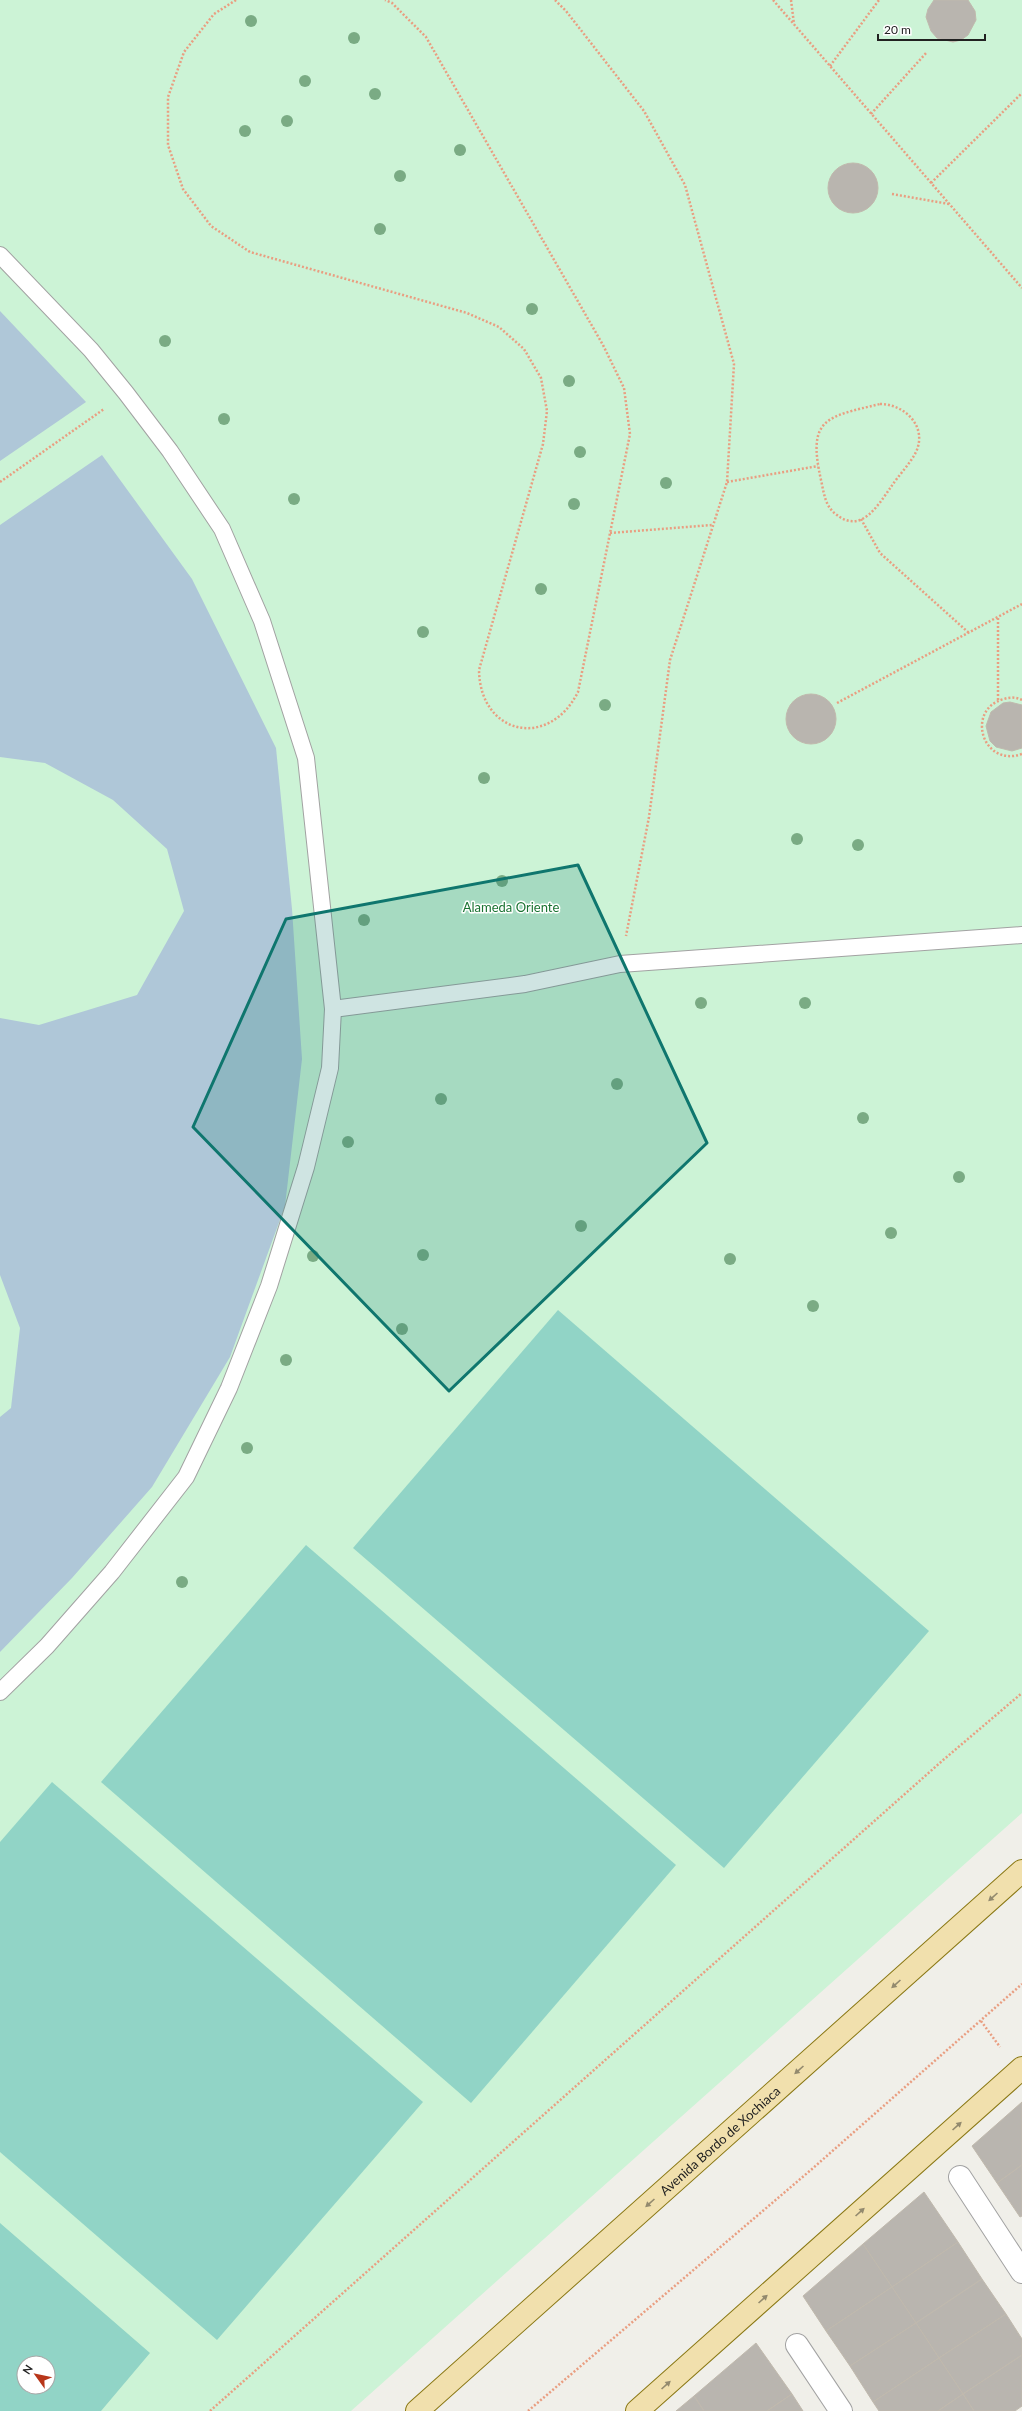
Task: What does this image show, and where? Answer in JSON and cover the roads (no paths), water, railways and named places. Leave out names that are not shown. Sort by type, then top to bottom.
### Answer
[{"type":"main road","name":"Avenida Bordo de Xochiaca","points":[[417,2411],[1022,1871]]},
{"type":"main road","points":[[637,2411],[1022,2068]]},
{"type":"street","points":[[960,2177],[1022,2272]]},
{"type":"street","points":[[797,2345],[841,2411]]},
{"type":"lane","points":[[0,255],[85,344],[126,393],[170,451],[222,529],[262,621],[306,758],[333,1009],[330,1068],[306,1167],[276,1264],[229,1388],[186,1477],[112,1572],[47,1646],[0,1692]]},
{"type":"lane","points":[[333,1009],[525,984],[620,964],[1022,935]]},
{"type":"park label","name":"Alameda Oriente","points":[[511,907]]}]
